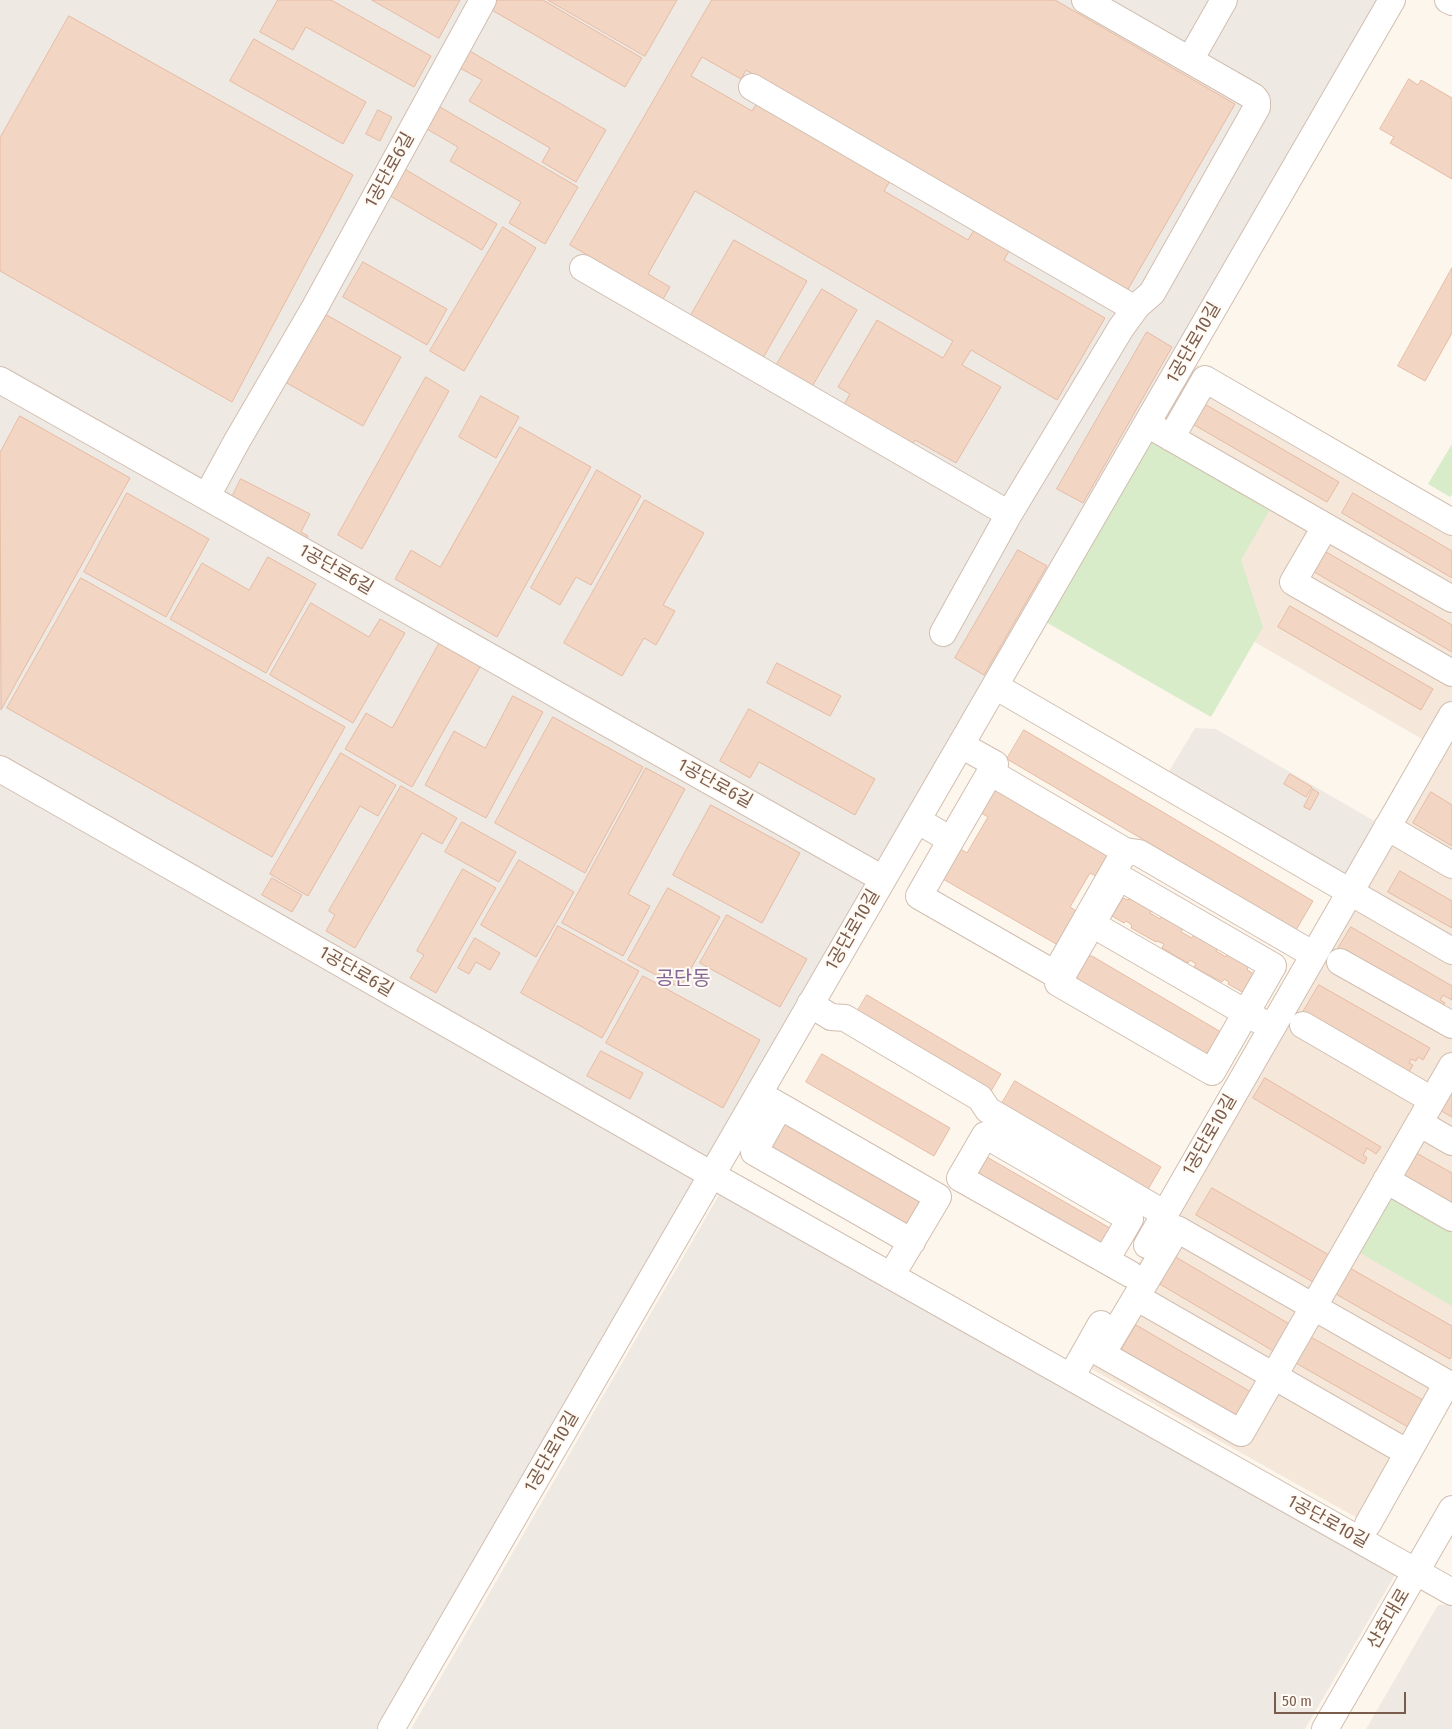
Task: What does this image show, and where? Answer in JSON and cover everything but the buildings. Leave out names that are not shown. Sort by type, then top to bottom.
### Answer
[{"type":"street","name":"1공단로6길","points":[[207,496],[315,307],[483,0]]},
{"type":"street","points":[[943,633],[1010,514],[1121,328],[1135,309],[1152,293],[1257,107],[1257,101],[1254,97],[1086,0]]},
{"type":"street","points":[[1190,60],[1224,0]]},
{"type":"street","name":"1공단로10길","points":[[391,1729],[712,1174],[770,1100],[810,1004],[1392,0]]},
{"type":"street","points":[[1448,0],[1452,2]]},
{"type":"street","points":[[752,87],[1135,309]]},
{"type":"street","points":[[583,268],[1010,514]]},
{"type":"street","points":[[1452,522],[1205,379],[1163,433],[1452,599]]},
{"type":"street","name":"1공단로6길","points":[[0,380],[884,878]]},
{"type":"street","points":[[1325,527],[1293,582],[1452,673]]},
{"type":"street","points":[[995,686],[1452,951]]},
{"type":"street","name":"1공단로10길","points":[[1071,1377],[1133,1285],[1165,1214],[1452,715]]},
{"type":"street","points":[[961,745],[994,764],[919,896],[1055,974],[1124,851]]},
{"type":"street","name":"1공단로6길","points":[[0,769],[712,1174]]},
{"type":"street","points":[[990,772],[1124,851],[1139,853],[1314,955]]},
{"type":"street","points":[[917,820],[951,840]]},
{"type":"street","points":[[1387,828],[1452,865]]},
{"type":"street","points":[[1119,877],[1273,966],[1212,1072],[1058,983],[1092,924],[1119,877]]},
{"type":"street","points":[[1092,924],[1272,1028]]},
{"type":"street","points":[[1340,962],[1452,1025]]},
{"type":"street","points":[[810,1004],[832,1017],[846,1018],[980,1098],[988,1110],[1165,1214]]},
{"type":"street","points":[[1303,1025],[1432,1100]]},
{"type":"street","points":[[1368,1524],[1448,1383],[1313,1307],[1177,1228],[1133,1285],[1102,1354],[1241,1434],[1313,1307],[1452,1066]]},
{"type":"street","points":[[891,1276],[912,1242],[938,1196],[770,1100],[754,1152],[912,1242]]},
{"type":"street","points":[[1419,1123],[1452,1142]]},
{"type":"street","points":[[1106,1260],[1130,1219],[985,1135],[960,1178],[1106,1260],[1133,1285],[1274,1377],[1408,1453]]},
{"type":"street","name":"1공단로10길","points":[[712,1174],[1452,1592]]},
{"type":"street","points":[[1386,1180],[1452,1218]]},
{"type":"street","name":"산호대로","points":[[1341,1729],[1422,1575],[1452,1509]]},
{"type":"street","name":"산호대로","points":[[1325,1729],[1422,1575],[1452,1535]]},
{"type":"shaded area","points":[[0,0],[1392,0],[391,1729],[0,1729]]},
{"type":"shaded area","points":[[1185,358],[1452,512],[1452,1375],[1368,1524],[1086,1366],[1190,1164],[1434,746],[1079,540]]},
{"type":"shaded area","points":[[1195,728],[1216,729],[1376,822],[1344,876],[1168,773]]},
{"type":"shaded area","points":[[723,1188],[1398,1570],[1305,1729],[411,1729]]},
{"type":"shaded area","points":[[1438,1605],[1452,1605],[1452,1729],[1366,1729]]},
{"type":"green space","points":[[1151,435],[1272,506],[1241,560],[1263,627],[1211,717],[1044,621]]},
{"type":"green space","points":[[1452,444],[1452,494],[1450,497],[1428,484]]},
{"type":"green space","points":[[1389,1192],[1452,1228],[1452,1306],[1355,1250]]},
{"type":"district","name":"공단동","points":[[683,979]]}]
